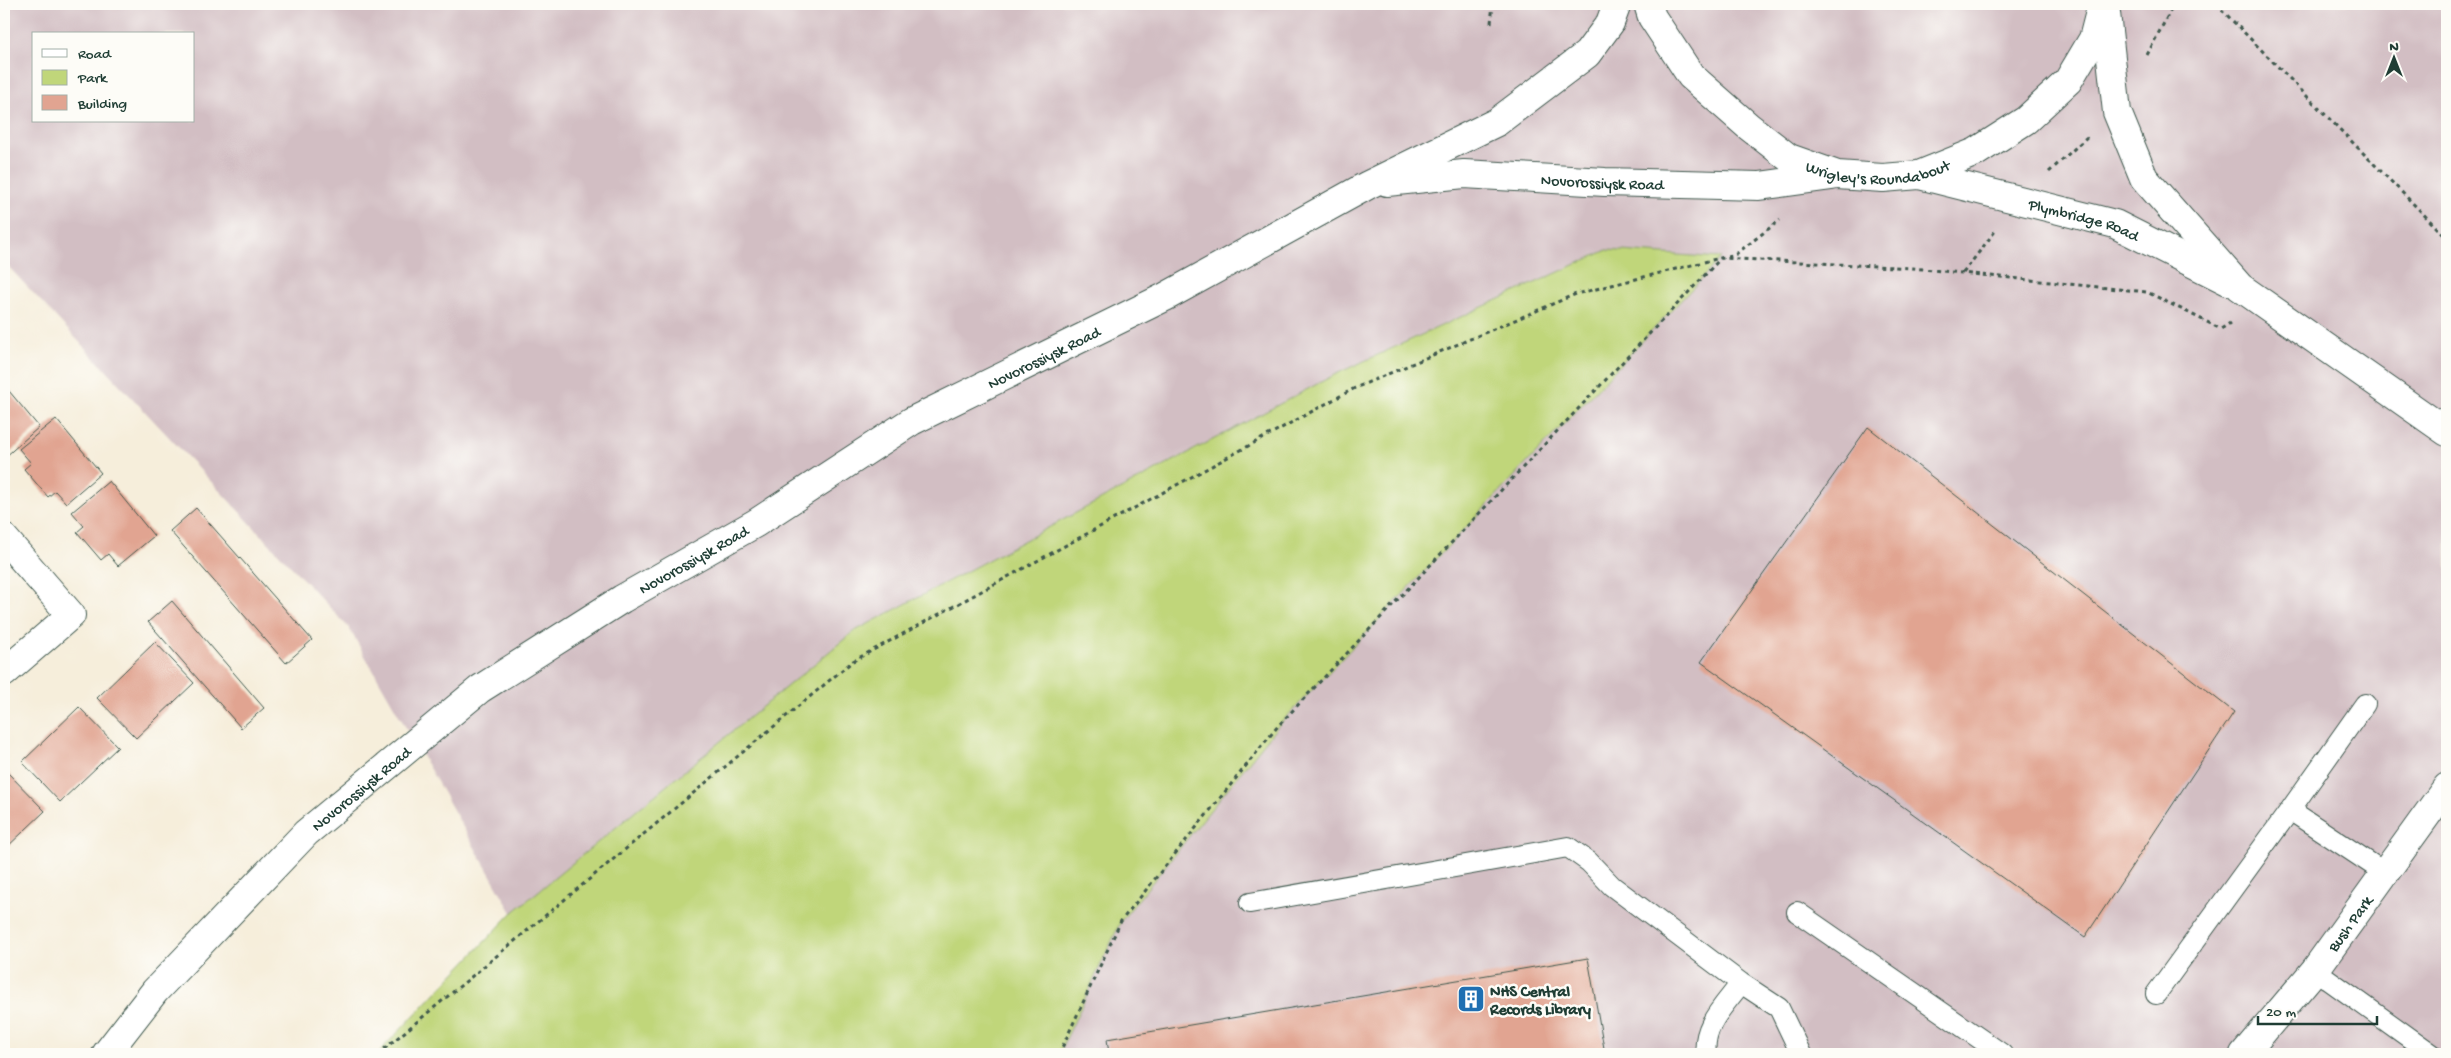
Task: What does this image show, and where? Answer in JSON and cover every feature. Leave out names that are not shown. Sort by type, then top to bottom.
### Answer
[{"type":"main road","name":"Novorossiysk Road","points":[[106,1054],[155,991],[306,834],[480,689],[622,599],[756,523],[912,421],[1165,297],[1368,184],[1497,122],[1587,54],[1610,23],[1617,4]]},
{"type":"main road","name":"Wrigley's Roundabout","points":[[1648,4],[1652,17],[1691,76],[1748,126],[1789,158],[1837,175],[1883,178],[1919,175],[1976,152],[2026,120],[2068,81],[2094,39],[2104,4]]},
{"type":"main road","name":"Plymbridge Road","points":[[2104,4],[2117,112],[2144,178],[2249,294]]},
{"type":"main road","name":"Novorossiysk Road","points":[[1368,184],[1464,174],[1614,182],[1759,186],[1837,175]]},
{"type":"main road","name":"Plymbridge Road","points":[[1919,175],[2115,224],[2249,294],[2447,432]]},
{"type":"main road","points":[[4,538],[71,614],[4,673]]},
{"type":"main road","name":"Bush Park","points":[[2244,1054],[2315,970],[2447,787]]},
{"type":"lane","points":[[2156,994],[2365,704]]},
{"type":"lane","points":[[2290,810],[2385,873]]},
{"type":"lane","points":[[1250,903],[1568,847],[1589,862],[1612,886],[1741,983],[1779,1008],[1801,1054]]},
{"type":"lane","points":[[1797,912],[2002,1054]]},
{"type":"lane","points":[[2315,970],[2432,1054]]},
{"type":"lane","points":[[1706,1054],[1704,1041],[1709,1026],[1741,983]]},
{"type":"path","points":[[1491,23],[1493,4]]},
{"type":"path","points":[[2143,62],[2174,4]]},
{"type":"path","points":[[2216,4],[2447,238]]},
{"type":"path","points":[[1963,273],[2020,200],[2073,148],[2117,112]]},
{"type":"path","points":[[378,1054],[853,661],[1355,388],[1576,294],[1736,254],[1783,218]]},
{"type":"path","points":[[1059,1054],[1121,921],[1278,726],[1721,258],[1913,268],[2147,292],[2221,329],[2249,294]]},
{"type":"shaded area","points":[[4,4],[2447,4],[2447,1054],[593,1054],[349,628],[4,262]]},
{"type":"green space","points":[[1607,250],[1721,258],[1278,726],[1121,921],[1059,1054],[380,1054],[381,1050],[512,913],[853,632],[1336,374]]},
{"type":"building","points":[[4,385],[39,427],[4,458]]},
{"type":"building","points":[[56,419],[101,473],[66,503],[55,491],[48,497],[24,469],[31,463],[19,449]]},
{"type":"building","points":[[1868,427],[2234,712],[2085,937],[1701,662]]},
{"type":"building","points":[[109,481],[154,536],[118,566],[108,554],[101,560],[77,532],[84,526],[72,512]]},
{"type":"building","points":[[196,508],[312,640],[286,663],[170,531]]},
{"type":"building","points":[[172,601],[264,708],[241,728],[148,622]]},
{"type":"building","points":[[155,642],[194,683],[136,738],[97,698]]},
{"type":"building","points":[[79,707],[118,747],[60,802],[22,762]]},
{"type":"building","points":[[6,771],[45,811],[4,850],[4,773]]},
{"type":"building","name":"NHS Central Records Library","points":[[1588,958],[1605,1054],[1109,1054],[1107,1039]]},
{"type":"place","name":"NHS Central Records Library","points":[[1471,999]]}]
